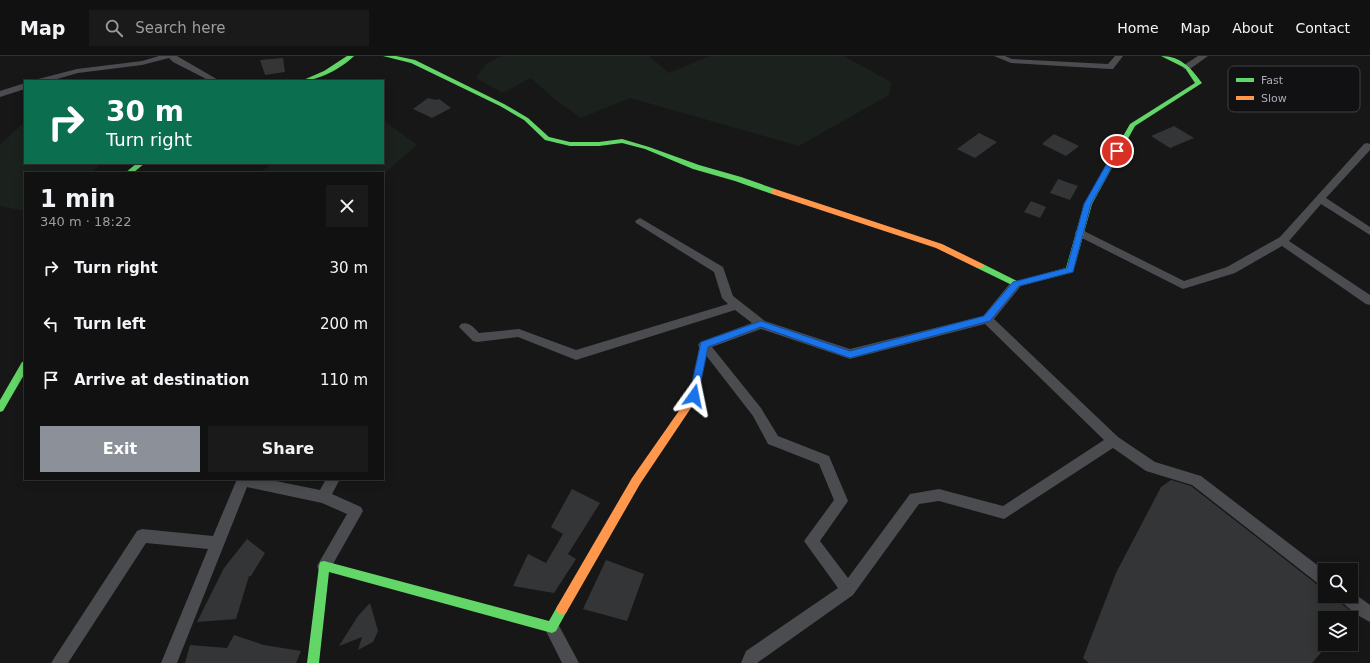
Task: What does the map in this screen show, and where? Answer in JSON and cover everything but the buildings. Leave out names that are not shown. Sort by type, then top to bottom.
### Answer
[{"type":"street","points":[[45,80],[77,72],[142,63],[168,56]]},
{"type":"street","points":[[172,56],[176,60],[214,80]]},
{"type":"street","points":[[306,80],[326,72],[351,56]]},
{"type":"street","points":[[386,56],[413,61],[502,104],[526,119],[547,139],[570,144],[599,144],[622,141],[646,148],[696,167],[738,179],[814,206],[939,246],[1016,284]]},
{"type":"street","points":[[998,56],[1011,61],[1110,67],[1119,56]]},
{"type":"street","points":[[640,221],[719,270],[728,298],[761,324],[850,354],[987,319],[1016,284],[1070,270],[1088,204],[1132,125],[1199,83],[1187,67],[1164,56]]},
{"type":"street","points":[[1187,67],[1204,56]]},
{"type":"street","points":[[0,94],[24,86]]},
{"type":"street","points":[[1080,233],[1183,285],[1231,270],[1282,241],[1367,146],[1370,147]]},
{"type":"street","points":[[131,172],[140,164]]},
{"type":"street","points":[[1320,199],[1370,232]]},
{"type":"street","points":[[1282,241],[1370,301]]},
{"type":"street","points":[[465,327],[478,338],[519,333],[576,355],[737,305]]},
{"type":"street","points":[[987,319],[1113,441],[1151,467],[1196,480],[1318,575]]},
{"type":"street","points":[[704,344],[761,324]]},
{"type":"street","points":[[704,344],[757,412],[773,440],[824,460],[841,501],[811,541],[848,590]]},
{"type":"street","points":[[552,627],[636,481],[694,396],[704,344]]},
{"type":"street","points":[[0,408],[24,367]]},
{"type":"street","points":[[749,663],[752,657],[848,590],[915,498],[939,495],[1004,513],[1113,441]]},
{"type":"street","points":[[169,663],[243,480],[323,497],[356,511],[324,566],[313,663]]},
{"type":"street","points":[[323,497],[332,480]]},
{"type":"street","points":[[59,663],[142,536],[218,543]]},
{"type":"street","points":[[324,566],[552,627],[571,663]]},
{"type":"street","points":[[1355,603],[1370,614]]},
{"type":"shaded area","points":[[501,56],[649,56],[669,73],[710,56],[844,56],[891,82],[889,95],[799,146],[630,98],[581,118],[553,98],[531,78],[502,93],[476,78],[486,64]]},
{"type":"shaded area","points":[[384,121],[417,145],[384,174],[384,172],[261,172],[271,164],[384,164]]},
{"type":"shaded area","points":[[24,123],[24,164],[101,164],[92,172],[24,172],[24,211],[0,206],[0,144]]},
{"type":"traffic: fast","points":[[306,80],[326,72],[351,56]]},
{"type":"traffic: fast","points":[[386,56],[413,61],[502,105],[526,119],[547,139],[570,144],[599,144],[622,141],[647,148],[696,167],[738,179],[775,192]]},
{"type":"traffic: fast","points":[[980,266],[1016,284],[1070,270],[1088,204],[1132,125],[1199,83],[1187,67],[1164,56]]},
{"type":"traffic: fast","points":[[130,172],[140,164]]},
{"type":"traffic: fast","points":[[0,408],[24,367]]},
{"type":"traffic: fast","points":[[313,663],[324,566],[552,627],[562,609]]},
{"type":"traffic: slow","points":[[775,192],[939,246],[980,266]]},
{"type":"traffic: slow","points":[[562,609],[636,481],[694,396],[704,345]]},
{"type":"route","points":[[694,396],[704,344],[761,324],[850,354],[987,319],[1016,284],[1070,270],[1088,204],[1117,151]]}]
